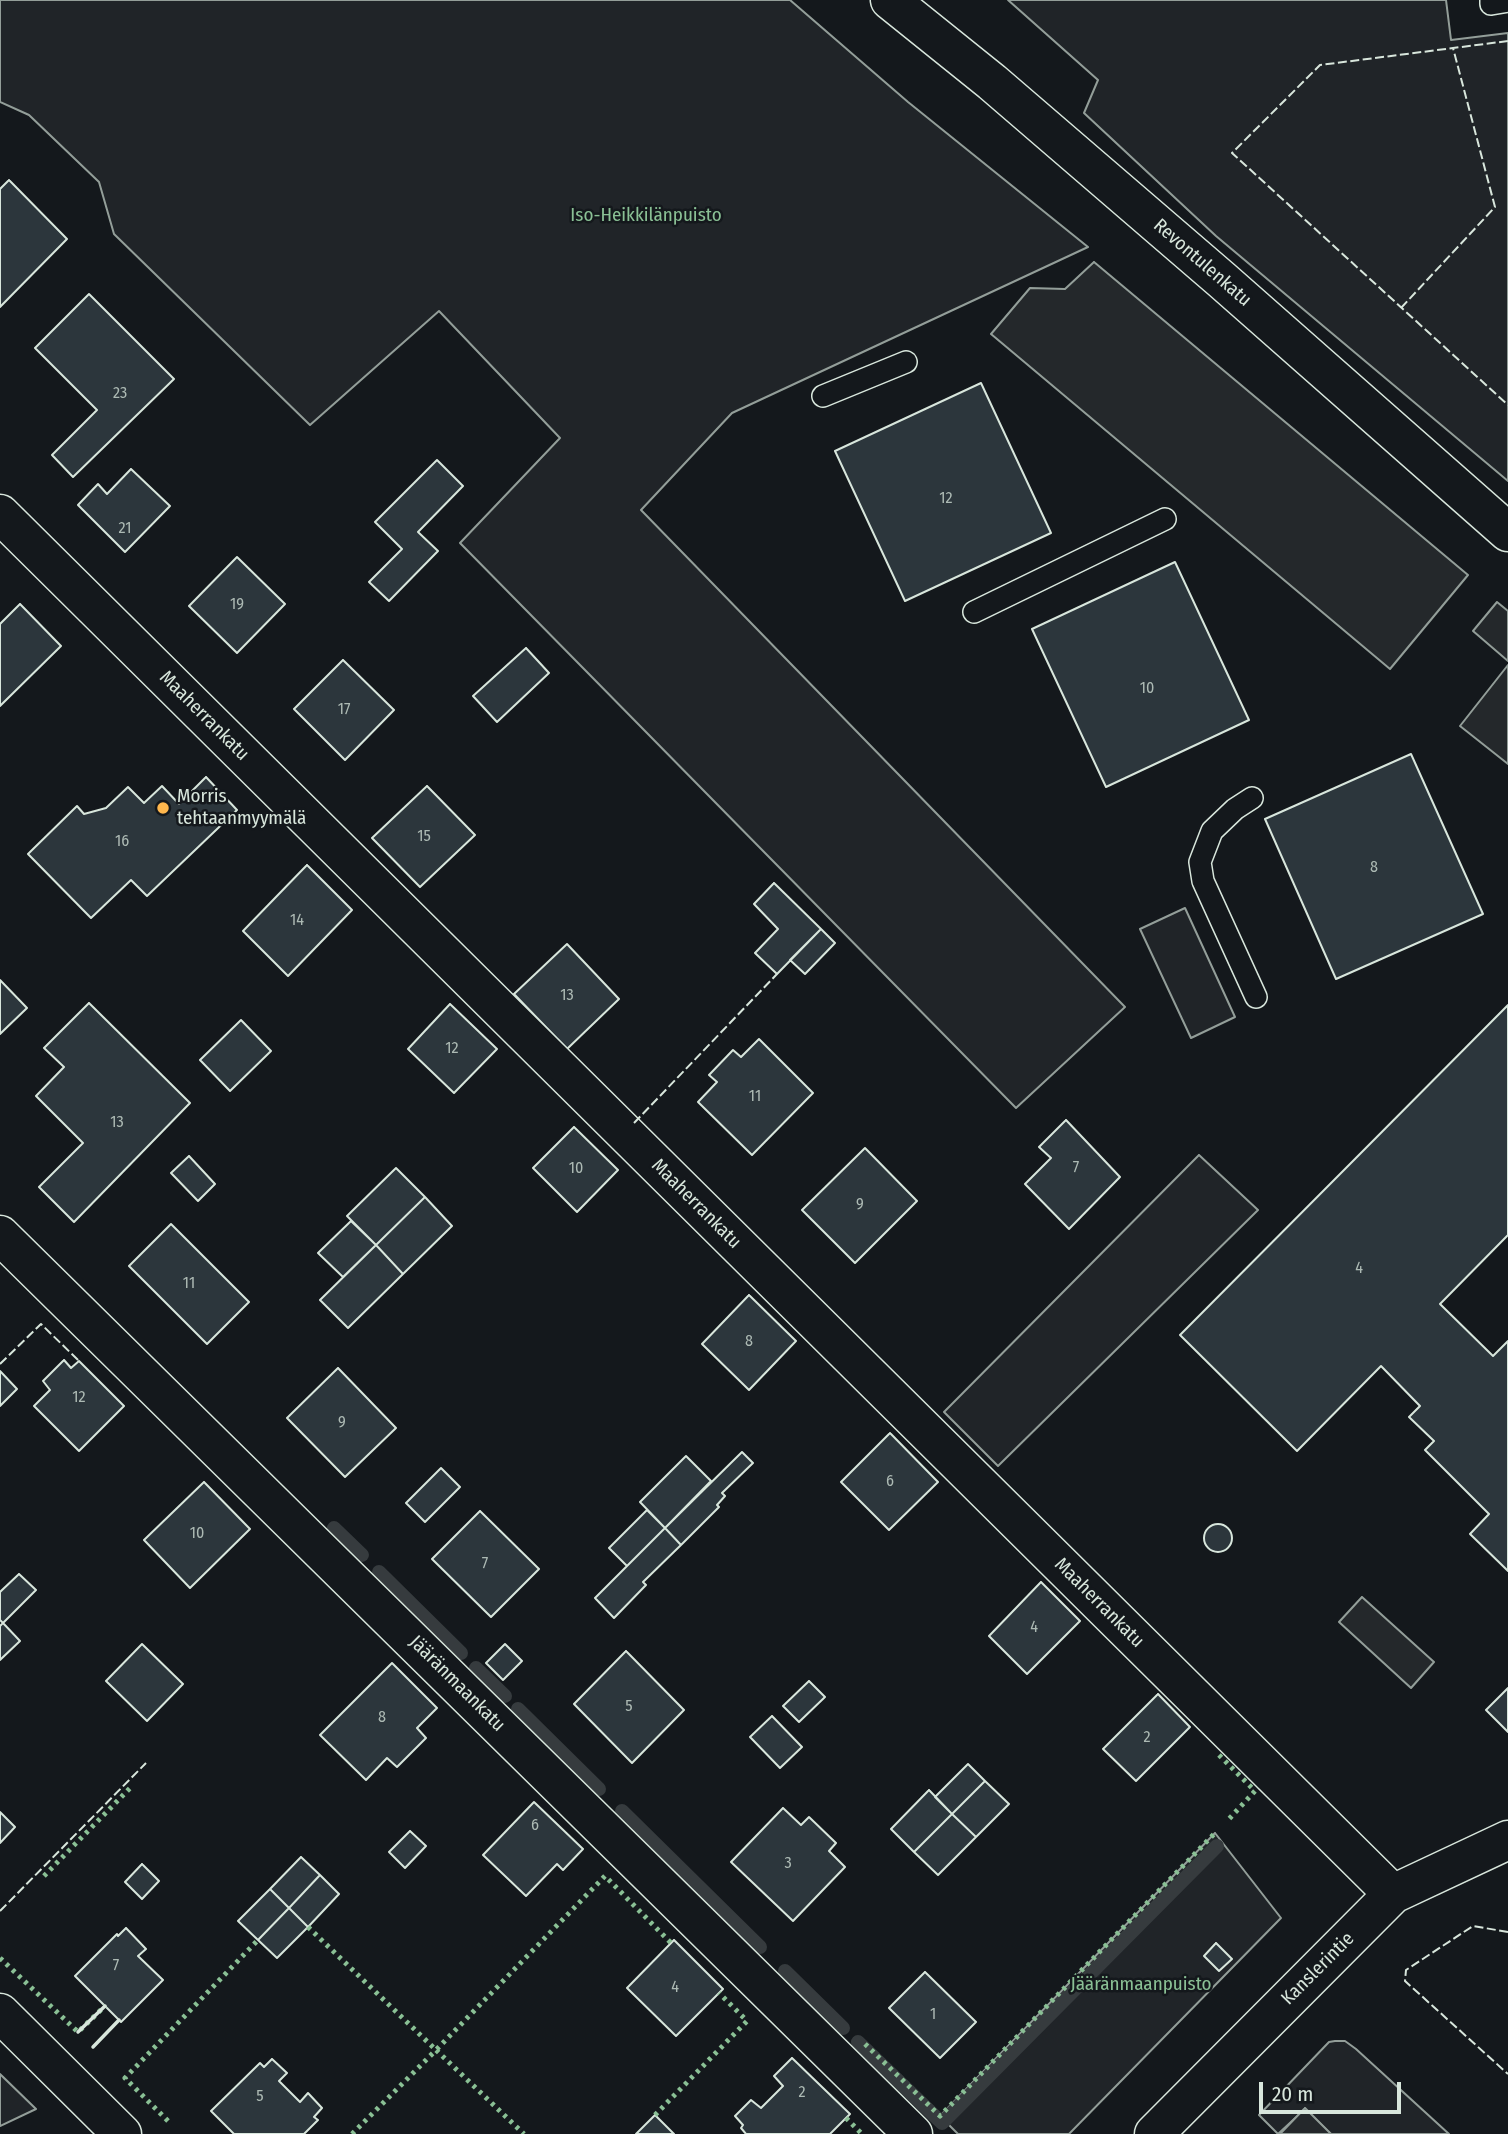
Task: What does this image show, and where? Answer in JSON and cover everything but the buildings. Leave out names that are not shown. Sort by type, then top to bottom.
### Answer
[{"type":"street","name":"Revontulenkatu","points":[[890,0],[992,82],[1212,271],[1508,532]]},
{"type":"street","name":"Maaherrankatu","points":[[0,514],[1393,1894]]},
{"type":"street","name":"Jääränmaankatu","points":[[0,1234],[913,2134]]},
{"type":"street","name":"Kanslerintie","points":[[1154,2134],[1393,1894],[1508,1840]]},
{"type":"street","points":[[0,2013],[122,2134]]},
{"type":"lane","points":[[1491,0],[1491,4],[1508,1]]},
{"type":"lane","points":[[823,396],[906,362]]},
{"type":"lane","points":[[974,612],[1165,519]]},
{"type":"lane","points":[[1252,798],[1235,809],[1212,831],[1200,862],[1203,881],[1256,997]]},
{"type":"green space","name":"Iso-Heikkilänpuisto","points":[[0,0],[790,0],[908,102],[1088,247],[732,413],[641,510],[1125,1007],[1016,1108],[460,543],[560,438],[439,311],[310,425],[114,234],[99,182],[29,115],[0,102]]},
{"type":"green space","points":[[1008,0],[1446,0],[1451,40],[1508,33],[1508,481],[1216,236],[1084,113],[1098,80]]},
{"type":"green space","points":[[1185,908],[1235,1017],[1191,1038],[1140,929]]},
{"type":"green space","points":[[1199,1155],[1258,1210],[998,1466],[944,1412]]},
{"type":"green space","name":"Jääränmaanpuisto","points":[[1215,1833],[1281,1918],[1069,2134],[958,2134],[940,2116]]},
{"type":"green space","points":[[1345,2041],[1356,2049],[1449,2134],[1331,2134],[1305,2109],[1278,2134],[1259,2115],[1329,2042]]},
{"type":"green space","points":[[0,2074],[36,2109],[0,2126]]},
{"type":"shaded area","points":[[1094,262],[1468,575],[1390,669],[991,334],[1030,288],[1065,289]]},
{"type":"shaded area","points":[[1497,602],[1508,611],[1508,661],[1473,631]]},
{"type":"shaded area","points":[[1508,665],[1508,764],[1460,726]]},
{"type":"shaded area","points":[[1362,1597],[1434,1662],[1411,1688],[1339,1622]]},
{"type":"shaded area","points":[[1305,2108],[1331,2134],[1280,2134]]},
{"type":"waterway","points":[[334,1528],[362,1555]]},
{"type":"waterway","points":[[379,1572],[461,1653]]},
{"type":"waterway","points":[[476,1668],[505,1696]]},
{"type":"waterway","points":[[518,1709],[599,1789]]},
{"type":"waterway","points":[[622,1811],[760,1947]]},
{"type":"waterway","points":[[858,2042],[942,2123],[1217,1846]]},
{"type":"waterway","points":[[785,1971],[843,2028]]},
{"type":"hedge","points":[[1219,1755],[1255,1791],[1229,1819]]},
{"type":"hedge","points":[[44,1876],[131,1787]]},
{"type":"hedge","points":[[865,2044],[940,2116],[1215,1833]]},
{"type":"hedge","points":[[308,1927],[436,2050],[605,1876],[671,1943]]},
{"type":"hedge","points":[[168,2121],[125,2078],[258,1940]]},
{"type":"hedge","points":[[0,1958],[78,2032],[105,2006]]},
{"type":"hedge","points":[[655,2115],[747,2021],[719,1993]]},
{"type":"hedge","points":[[352,2134],[436,2050],[524,2134]]},
{"type":"hedge","points":[[846,2118],[862,2134]]},
{"type":"fence","points":[[1508,41],[1320,65],[1232,153],[1508,405]]},
{"type":"fence","points":[[1401,308],[1495,207],[1453,48]]},
{"type":"fence","points":[[634,1123],[777,974]]},
{"type":"fence","points":[[0,1364],[41,1324],[79,1361]]},
{"type":"fence","points":[[0,1911],[146,1763]]},
{"type":"fence","points":[[1508,1932],[1473,1926],[1406,1970],[1405,1981],[1508,2074]]},
{"type":"wall","points":[[78,2032],[105,2006]]},
{"type":"wall","points":[[93,2047],[119,2020]]},
{"type":"place","name":"Morris tehtaanmyymälä","points":[[163,808]]}]
